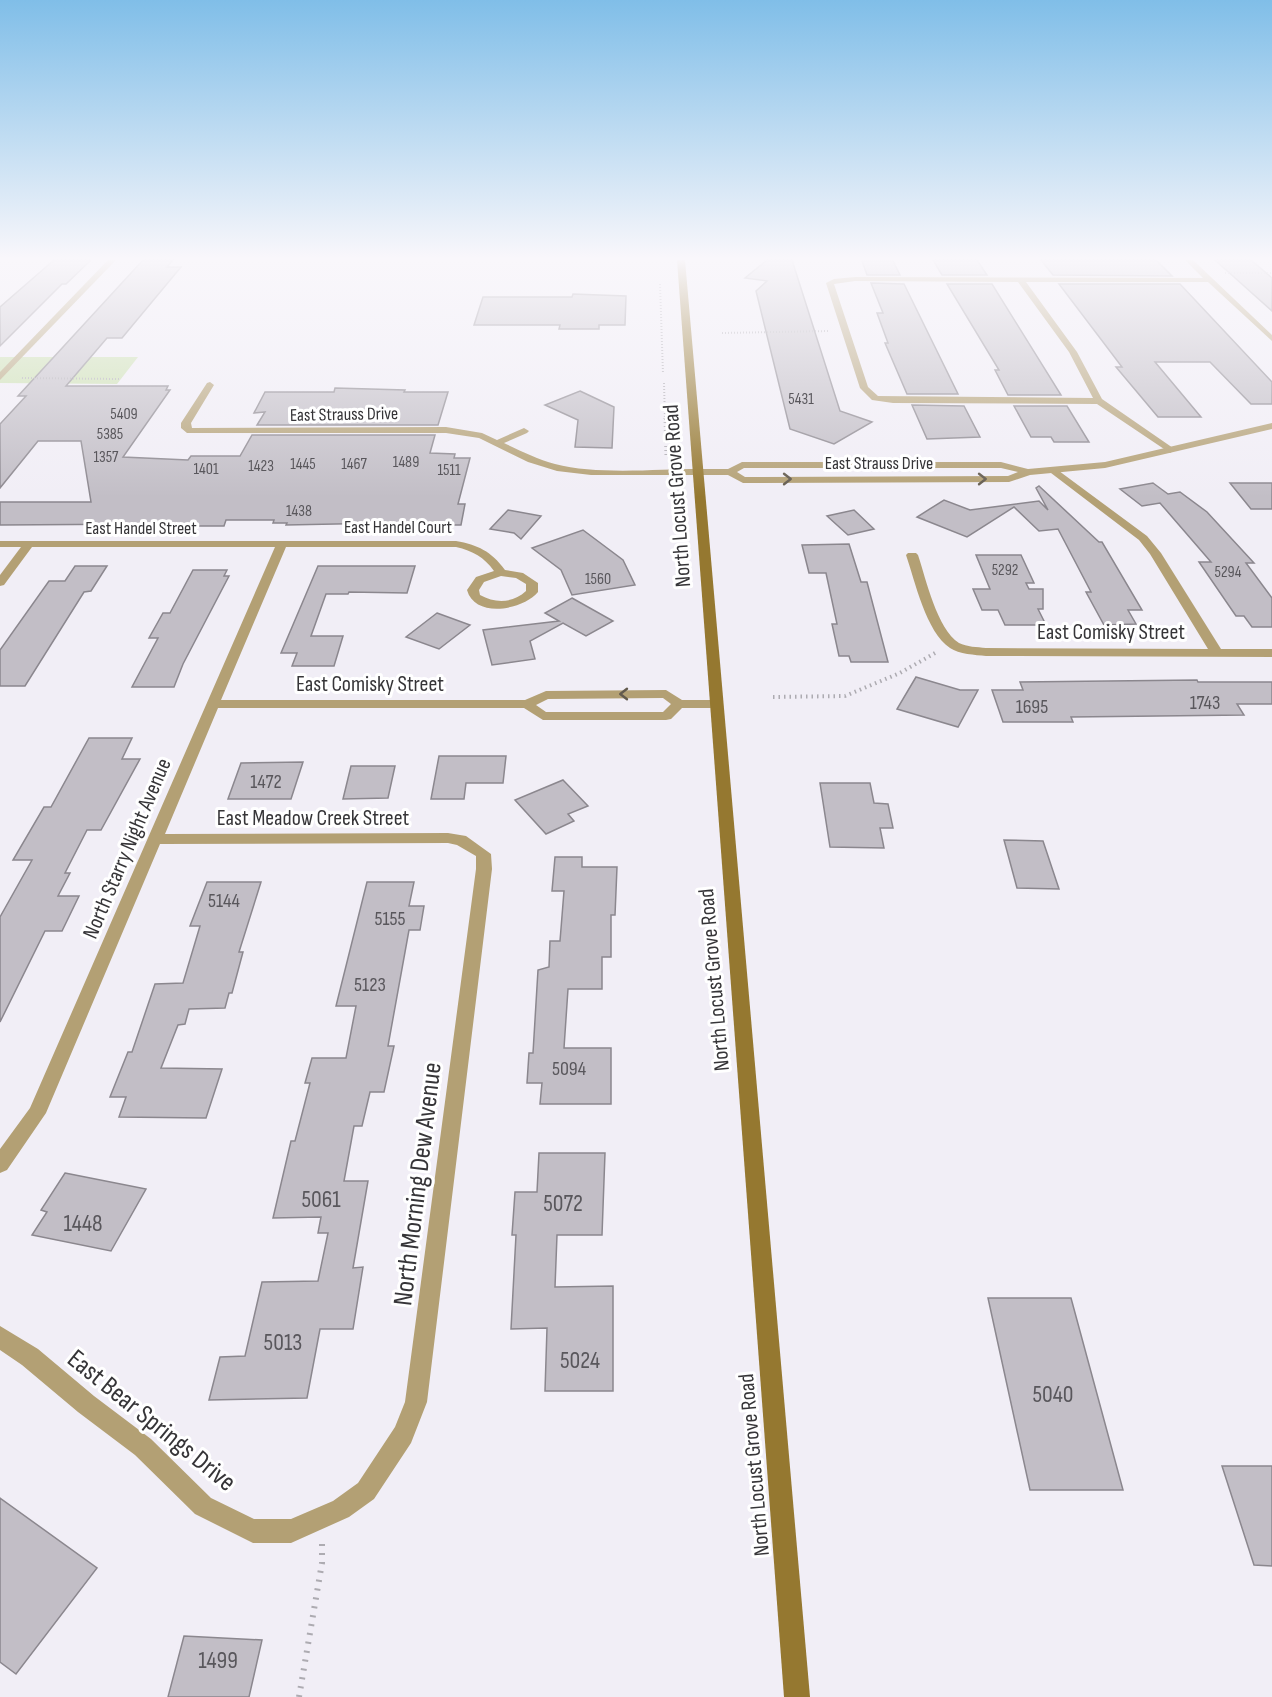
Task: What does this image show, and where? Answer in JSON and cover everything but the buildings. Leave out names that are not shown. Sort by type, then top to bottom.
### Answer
[{"type":"main road","name":"North Locust Grove Road","points":[[687,339],[797,1697]]},
{"type":"street","points":[[0,377],[36,339]]},
{"type":"street","points":[[848,339],[864,388],[875,398],[1099,401]]},
{"type":"street","points":[[1064,339],[1099,401],[1170,450]]},
{"type":"street","name":"East Strauss Drive","points":[[210,385],[186,423],[186,428],[190,431],[446,429],[482,436],[531,460],[557,468],[591,472],[730,472],[743,480],[1010,479],[1028,472],[1105,465],[1272,426]]},
{"type":"street","points":[[497,443],[525,431]]},
{"type":"street","points":[[1055,471],[1143,538],[1155,553],[1217,653]]},
{"type":"street","name":"East Handel Street","points":[[0,544],[282,544]]},
{"type":"street","points":[[0,583],[29,544]]},
{"type":"street","name":"East Handel Court","points":[[282,544],[456,544],[476,548],[489,556],[501,573]]},
{"type":"street","name":"North Starry Night Avenue","points":[[0,1164],[36,1113],[282,544]]},
{"type":"street","points":[[912,555],[938,627],[952,644]]},
{"type":"street","points":[[501,573],[527,578],[532,583],[532,592],[519,602],[502,605],[492,604],[475,597],[472,590],[482,578],[501,573]]},
{"type":"street","name":"East Comisky Street","points":[[952,644],[966,650],[986,652],[1272,653]]},
{"type":"street","name":"East Comisky Street","points":[[214,704],[527,704],[546,695],[666,694],[680,704],[716,704]]},
{"type":"street","name":"East Comisky Street","points":[[527,704],[543,716],[666,716],[680,704]]},
{"type":"street","name":"East Meadow Creek Street","points":[[154,839],[448,838],[461,840],[471,845]]},
{"type":"street","name":"North Morning Dew Avenue","points":[[331,1513],[366,1491],[404,1435],[416,1402],[484,869],[483,854],[471,845]]},
{"type":"street","name":"East Bear Springs Drive","points":[[0,1337],[30,1356],[86,1404],[143,1447],[203,1506],[254,1531],[291,1531],[331,1513]]},
{"type":"path","points":[[662,339],[663,374]]},
{"type":"path","points":[[22,378],[119,379]]},
{"type":"path","points":[[664,383],[667,461]]},
{"type":"path","points":[[773,697],[845,696],[900,674],[952,644]]},
{"type":"path","points":[[299,1697],[331,1513]]},
{"type":"green space","points":[[0,357],[138,357],[117,384],[0,383]]}]
